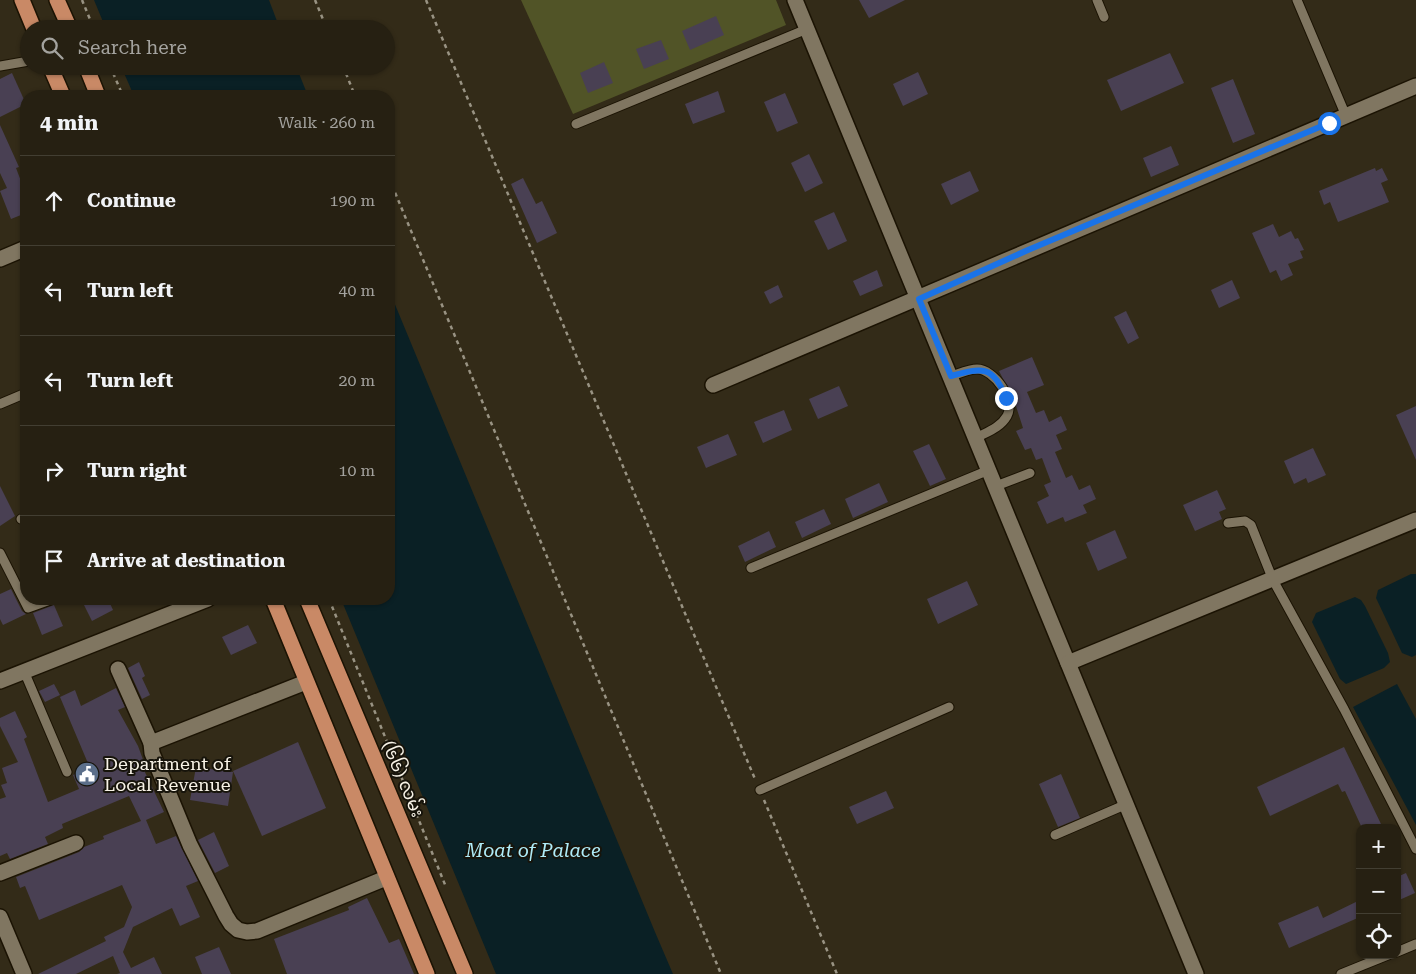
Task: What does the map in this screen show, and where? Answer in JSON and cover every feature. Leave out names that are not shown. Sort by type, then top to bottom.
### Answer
[{"type":"main road","points":[[22,0],[30,20]]},
{"type":"main road","points":[[57,0],[66,20]]},
{"type":"main road","points":[[54,75],[60,90]]},
{"type":"main road","points":[[90,75],[96,90]]},
{"type":"main road","points":[[275,605],[427,974]]},
{"type":"main road","name":"(၆၆) လမ်း","points":[[310,605],[465,974]]},
{"type":"street","points":[[796,0],[1196,974]]},
{"type":"street","points":[[713,385],[919,299],[1064,234],[1416,86]]},
{"type":"street","points":[[0,259],[20,251]]},
{"type":"street","points":[[1068,663],[1416,520]]},
{"type":"street","points":[[0,680],[193,605]]},
{"type":"street","points":[[118,669],[151,743],[152,753],[190,845],[217,901],[231,924],[238,930],[247,932],[257,931],[386,878]]},
{"type":"street","points":[[151,743],[306,682]]},
{"type":"street","points":[[0,873],[76,844]]},
{"type":"street","points":[[0,917],[6,947],[24,974]]},
{"type":"lane","points":[[1097,0],[1104,18]]},
{"type":"lane","points":[[1297,0],[1346,116]]},
{"type":"lane","points":[[576,124],[807,29]]},
{"type":"lane","points":[[0,66],[20,63]]},
{"type":"lane","points":[[951,376],[977,369],[988,372],[1002,388],[1010,406],[1008,414],[994,429],[976,438]]},
{"type":"lane","points":[[0,404],[20,396]]},
{"type":"lane","points":[[751,568],[989,470]]},
{"type":"lane","points":[[996,486],[1030,473]]},
{"type":"lane","points":[[1228,523],[1245,521],[1251,525],[1273,580],[1344,709],[1416,849]]},
{"type":"lane","points":[[0,553],[20,592]]},
{"type":"lane","points":[[24,671],[66,772]]},
{"type":"lane","points":[[760,790],[949,707]]},
{"type":"lane","points":[[1055,835],[1127,804]]},
{"type":"lane","points":[[1401,950],[1416,944]]},
{"type":"lane","points":[[1341,974],[1378,959]]},
{"type":"path","points":[[82,0],[90,20]]},
{"type":"path","points":[[315,0],[323,20]]},
{"type":"path","points":[[426,0],[837,974]]},
{"type":"path","points":[[114,75],[120,90]]},
{"type":"path","points":[[346,75],[352,90]]},
{"type":"path","points":[[395,192],[721,974]]},
{"type":"path","points":[[330,605],[448,892]]},
{"type":"green space","points":[[521,0],[776,0],[786,25],[573,114]]},
{"type":"water","points":[[94,0],[269,0],[277,20],[102,20]]},
{"type":"water","points":[[125,75],[300,75],[306,90],[131,90]]},
{"type":"water","name":"Moat of Palace","points":[[395,304],[673,974],[496,974],[343,605],[395,605]]},
{"type":"water","points":[[1411,574],[1416,574],[1416,655],[1412,657],[1402,653],[1376,598],[1378,590]]},
{"type":"water","points":[[1355,597],[1361,600],[1365,606],[1388,653],[1390,662],[1384,668],[1346,684],[1340,679],[1312,622],[1316,613]]},
{"type":"water","points":[[1397,684],[1416,719],[1416,825],[1353,707]]},
{"type":"building","points":[[859,0],[905,0],[869,18]]},
{"type":"building","points":[[716,16],[724,35],[690,50],[682,31]]},
{"type":"building","points":[[661,40],[669,59],[644,69],[636,49]]},
{"type":"building","points":[[1170,53],[1184,83],[1121,111],[1107,80]]},
{"type":"building","points":[[604,62],[613,83],[588,93],[580,73]]},
{"type":"building","points":[[918,72],[928,94],[903,106],[893,84]]},
{"type":"building","points":[[12,73],[20,91],[20,107],[0,117],[0,79]]},
{"type":"building","points":[[1233,79],[1255,134],[1233,143],[1211,88]]},
{"type":"building","points":[[718,91],[725,112],[693,124],[685,104]]},
{"type":"building","points":[[785,93],[798,123],[777,132],[764,102]]},
{"type":"building","points":[[0,125],[19,167],[16,168],[20,178],[20,215],[11,219],[0,191],[7,188],[0,173]]},
{"type":"building","points":[[1171,146],[1179,165],[1151,177],[1143,158]]},
{"type":"building","points":[[809,154],[823,183],[805,192],[791,163]]},
{"type":"building","points":[[1375,168],[1376,171],[1382,168],[1388,180],[1381,183],[1389,202],[1338,222],[1330,202],[1324,205],[1319,191]]},
{"type":"building","points":[[970,171],[979,191],[951,205],[941,184]]},
{"type":"building","points":[[523,178],[536,204],[542,201],[557,233],[537,243],[511,184]]},
{"type":"building","points":[[834,212],[847,241],[828,250],[814,221]]},
{"type":"building","points":[[1273,224],[1279,237],[1291,231],[1295,239],[1298,238],[1304,250],[1300,251],[1303,258],[1288,264],[1293,275],[1281,281],[1276,270],[1270,273],[1252,233]]},
{"type":"building","points":[[877,270],[883,286],[860,296],[853,281]]},
{"type":"building","points":[[1232,280],[1240,298],[1219,308],[1211,290]]},
{"type":"building","points":[[778,285],[783,297],[770,304],[764,292]]},
{"type":"building","points":[[1126,311],[1139,338],[1128,344],[1114,317]]},
{"type":"building","points":[[1032,357],[1044,385],[1027,392],[1036,413],[1044,410],[1049,422],[1061,416],[1067,430],[1056,435],[1062,449],[1055,452],[1066,478],[1072,475],[1079,490],[1090,485],[1096,499],[1083,505],[1087,513],[1065,522],[1063,517],[1047,524],[1037,502],[1049,496],[1044,485],[1051,482],[1042,458],[1036,460],[1031,448],[1025,450],[1016,431],[1023,428],[1014,400],[999,371]]},
{"type":"building","points":[[839,386],[848,406],[818,419],[809,399]]},
{"type":"building","points":[[1416,406],[1416,460],[1396,415]]},
{"type":"building","points":[[784,410],[792,430],[763,443],[754,422]]},
{"type":"building","points":[[728,434],[737,455],[706,468],[697,447]]},
{"type":"building","points":[[929,444],[946,479],[930,486],[913,451]]},
{"type":"building","points":[[1313,448],[1326,475],[1308,483],[1306,478],[1294,484],[1284,461]]},
{"type":"building","points":[[879,483],[888,502],[853,518],[845,499]]},
{"type":"building","points":[[0,486],[15,516],[0,526]]},
{"type":"building","points":[[1217,490],[1226,509],[1219,512],[1222,519],[1195,531],[1183,505]]},
{"type":"building","points":[[824,509],[831,524],[802,538],[795,522]]},
{"type":"building","points":[[1115,530],[1127,558],[1098,571],[1086,543]]},
{"type":"building","points":[[769,531],[776,547],[745,562],[738,546]]},
{"type":"building","points":[[967,581],[978,605],[938,624],[927,599]]},
{"type":"building","points":[[11,589],[22,611],[26,614],[3,625],[0,619],[0,594]]},
{"type":"building","points":[[54,605],[63,626],[42,635],[33,613]]},
{"type":"building","points":[[84,605],[111,605],[113,610],[92,621]]},
{"type":"building","points":[[248,625],[257,643],[231,655],[222,637]]},
{"type":"building","points":[[139,662],[145,676],[142,678],[150,695],[142,699],[128,668]]},
{"type":"building","points":[[54,684],[60,695],[45,702],[39,691]]},
{"type":"building","points":[[116,688],[125,707],[118,710],[138,746],[145,765],[142,766],[164,812],[146,820],[156,844],[176,836],[198,881],[186,886],[200,917],[180,926],[172,908],[133,927],[123,952],[131,968],[154,957],[162,974],[117,974],[120,973],[113,956],[76,974],[38,974],[106,941],[104,937],[124,927],[132,907],[122,885],[39,920],[25,886],[20,888],[16,877],[79,852],[84,847],[104,839],[103,836],[141,821],[129,796],[62,824],[63,828],[45,837],[48,844],[10,859],[7,853],[0,856],[0,799],[6,797],[1,785],[7,783],[2,768],[18,762],[0,726],[0,718],[15,711],[27,737],[24,739],[48,802],[79,789],[73,775],[90,768],[60,697],[75,690],[81,706]]},
{"type":"building","points":[[298,742],[326,808],[262,836],[233,771]]},
{"type":"building","points":[[1344,747],[1381,824],[1360,824],[1345,791],[1342,792],[1338,784],[1270,816],[1257,787]]},
{"type":"building","points":[[196,767],[233,772],[228,806],[190,800]]},
{"type":"building","points":[[1061,774],[1080,818],[1058,827],[1039,784]]},
{"type":"building","points":[[886,791],[894,808],[857,824],[849,807]]},
{"type":"building","points":[[214,832],[229,866],[215,873],[198,840]]},
{"type":"building","points":[[1406,873],[1415,893],[1401,899],[1401,875]]},
{"type":"building","points":[[367,898],[389,943],[399,939],[414,974],[287,974],[274,939],[349,910],[348,907]]},
{"type":"building","points":[[1356,902],[1356,919],[1289,948],[1278,923],[1318,906],[1323,918]]},
{"type":"building","points":[[219,947],[231,974],[202,974],[195,957]]},
{"type":"place","name":"Department of Local Revenue","points":[[87,774]]},
{"type":"route","points":[[1006,398],[1002,388],[988,372],[977,369],[951,376],[919,299],[1028,250],[1329,123]]}]
